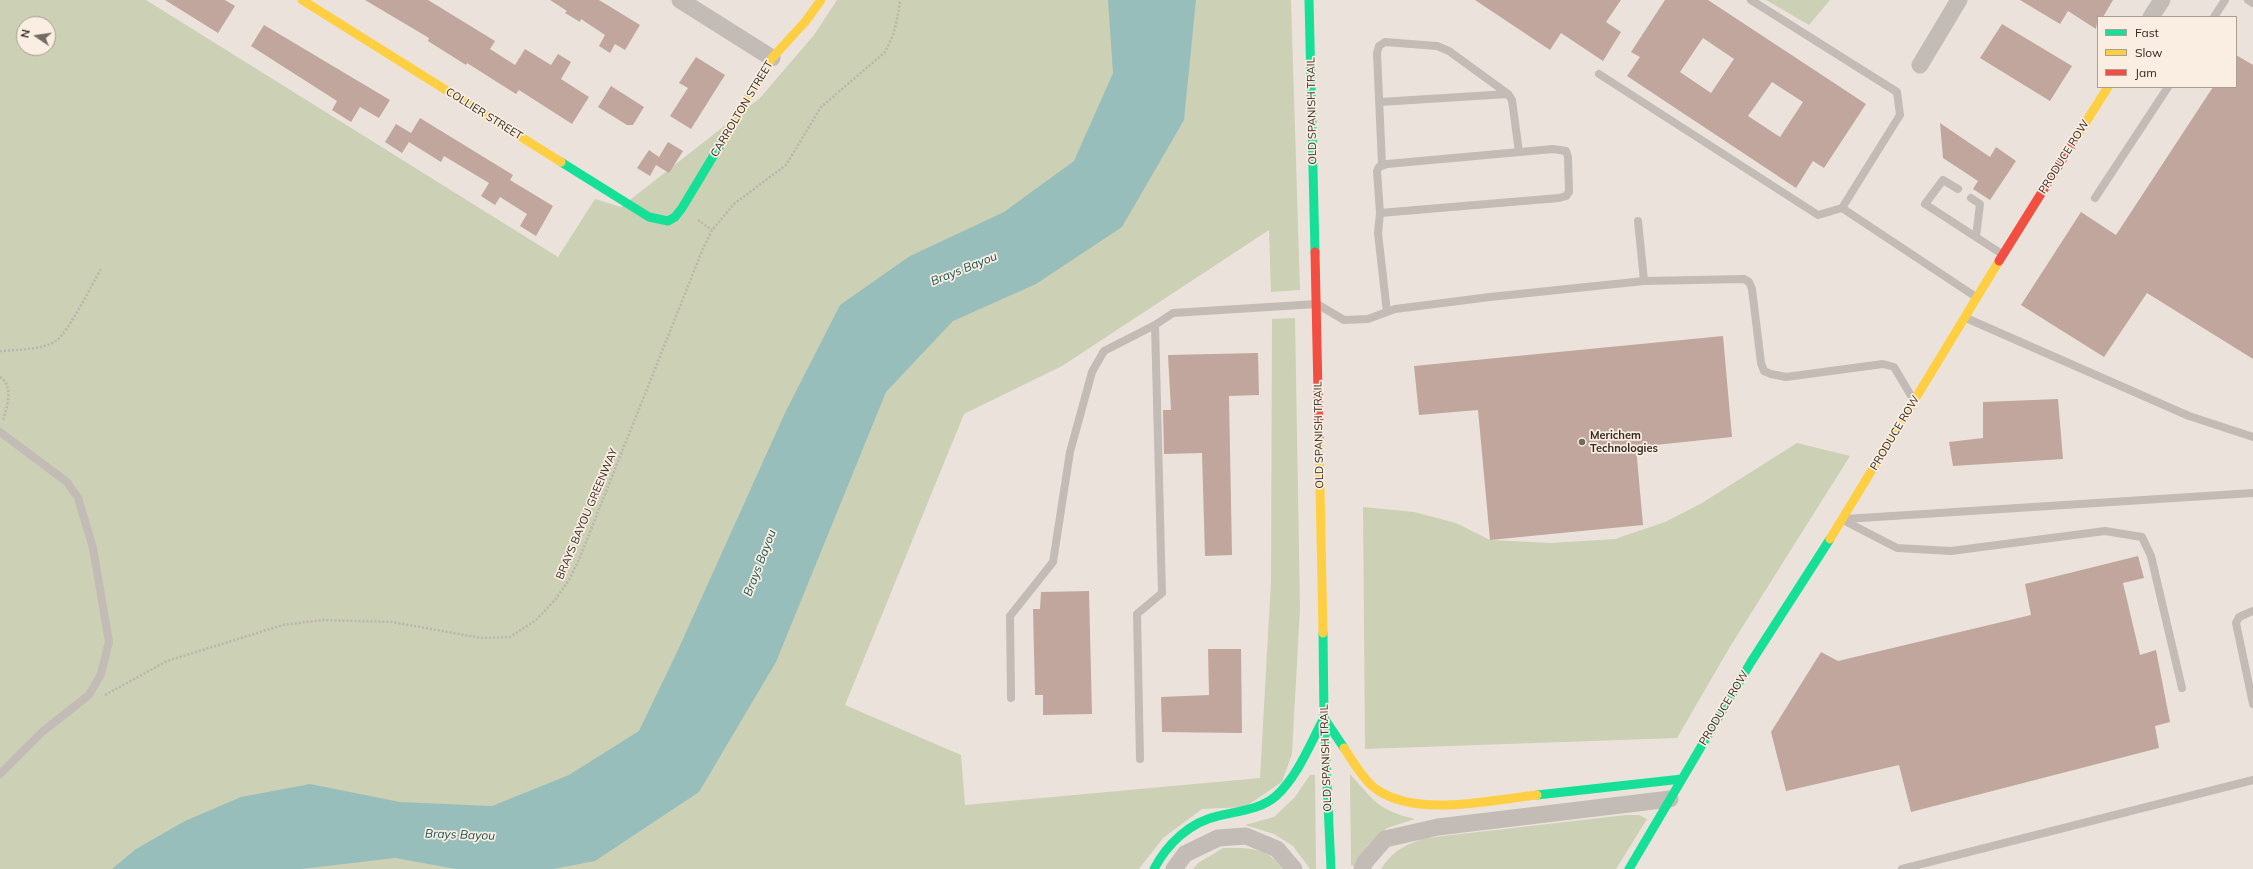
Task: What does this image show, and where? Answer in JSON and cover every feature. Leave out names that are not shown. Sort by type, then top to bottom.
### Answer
[{"type":"street","name":"COLLIER STREET","points":[[302,0],[649,217],[669,221]]},
{"type":"street","points":[[680,0],[772,58]]},
{"type":"street","name":"CARROLTON STREET","points":[[669,221],[675,218],[682,208],[772,58],[805,22],[822,0]]},
{"type":"street","name":"OLD SPANISH TRAIL","points":[[1309,0],[1315,257],[1318,304],[1324,718],[1331,869]]},
{"type":"street","points":[[1920,65],[1959,0]]},
{"type":"street","points":[[2152,16],[2162,0]]},
{"type":"street","name":"PRODUCE ROW","points":[[1629,869],[1751,662],[1843,519],[1966,318],[1976,298],[2107,88]]},
{"type":"street","points":[[1154,869],[1172,841],[1208,818],[1251,809],[1275,796],[1298,767],[1324,718],[1355,764],[1375,789],[1400,801],[1441,805],[1682,779]]},
{"type":"street","points":[[1362,869],[1365,862],[1385,839],[1415,832],[1446,826],[1670,799]]},
{"type":"street","points":[[1174,869],[1185,854],[1218,838],[1246,836],[1277,849],[1294,869]]},
{"type":"lane","points":[[1599,74],[1818,215],[1842,208],[1900,115],[1897,92],[1751,0]]},
{"type":"lane","points":[[2215,16],[2225,0]]},
{"type":"lane","points":[[2248,0],[2253,3]]},
{"type":"lane","points":[[1387,312],[1378,233],[1380,213],[1377,171],[1382,165],[1377,53],[1379,46],[1386,42],[1437,46],[1449,51],[1508,94],[1512,100],[1519,152]]},
{"type":"lane","points":[[2095,198],[2167,88]]},
{"type":"lane","points":[[1380,102],[1508,94]]},
{"type":"lane","points":[[1380,213],[1559,198],[1569,192],[1570,183],[1566,152],[1553,149],[1382,165]]},
{"type":"lane","points":[[1958,189],[1943,180],[1925,204],[2003,254]]},
{"type":"lane","points":[[1972,198],[1980,204],[1976,237]]},
{"type":"lane","points":[[1842,208],[1976,298]]},
{"type":"lane","points":[[1638,221],[1644,281]]},
{"type":"lane","points":[[1011,698],[1010,616],[1053,562],[1070,452],[1092,372],[1104,351],[1155,325],[1173,313],[1318,304],[1344,320],[1368,319],[1395,309],[1490,297],[1644,281],[1744,279],[1752,288],[1761,363],[1764,371],[1770,374],[1786,376],[1883,364],[1894,367],[1915,401]]},
{"type":"lane","points":[[1966,318],[2189,416],[2253,437]]},
{"type":"lane","points":[[1140,759],[1137,614],[1162,593],[1155,325]]},
{"type":"lane","points":[[0,432],[67,482],[78,498],[93,548],[109,642],[101,674],[89,695],[42,732],[0,774]]},
{"type":"lane","points":[[1843,519],[2253,493]]},
{"type":"lane","points":[[1843,519],[1897,548],[1951,551],[2105,531],[2142,537],[2151,556],[2182,688]]},
{"type":"lane","points":[[2253,611],[2239,617],[2236,623],[2253,704]]},
{"type":"lane","points":[[1902,869],[2253,780]]},
{"type":"path","name":"BRAYS BAYOU GREENWAY","points":[[102,697],[167,661],[283,625],[322,620],[392,622],[481,638],[502,638],[516,634],[536,620],[563,589],[577,564],[702,251],[712,230],[734,204],[786,166],[821,107],[884,53],[888,47],[895,26],[900,0]]},
{"type":"path","points":[[0,351],[32,349],[57,340],[74,317],[101,269]]},
{"type":"path","points":[[0,376],[5,382],[9,397],[2,423]]},
{"type":"green space","points":[[0,0],[146,0],[558,257],[595,199],[621,207],[760,98],[814,35],[837,0],[1291,0],[1300,290],[1271,292],[1269,230],[1062,366],[964,414],[845,705],[961,755],[965,805],[1260,778],[1271,581],[1272,319],[1295,318],[1300,608],[1292,754],[1282,782],[1245,807],[1202,809],[1163,838],[1139,869],[0,869]]},
{"type":"green space","points":[[1766,0],[1830,0],[1809,25]]},
{"type":"green space","points":[[1797,443],[1850,456],[1731,645],[1677,738],[1365,749],[1363,507],[1414,512],[1456,523],[1490,540],[1552,543],[1615,539],[1665,522],[1702,503]]},
{"type":"green space","points":[[1350,774],[1378,804],[1393,812],[1415,819],[1387,828],[1368,845],[1356,867],[1351,865]]},
{"type":"green space","points":[[1310,775],[1315,775],[1316,869],[1310,869],[1293,846],[1274,834],[1245,825],[1274,817],[1295,797]]},
{"type":"green space","points":[[1626,815],[1639,815],[1647,819],[1616,869],[1381,869],[1390,857],[1400,849],[1426,838]]},
{"type":"green space","points":[[1223,848],[1240,848],[1264,852],[1276,861],[1282,869],[1193,869],[1198,863]]},
{"type":"water","name":"Brays Bayou","points":[[1108,0],[1196,0],[1184,120],[1122,227],[1036,284],[953,321],[886,392],[776,662],[699,792],[595,861],[553,869],[456,869],[395,858],[301,869],[112,869],[136,849],[185,821],[241,797],[310,784],[400,802],[492,806],[569,775],[639,731],[678,650],[785,413],[840,305],[910,256],[1004,212],[1074,161],[1113,73]]},
{"type":"building","points":[[165,0],[225,0],[235,6],[218,33]]},
{"type":"building","points":[[365,0],[428,0],[495,41],[490,49],[515,65],[525,49],[551,65],[558,54],[571,62],[561,79],[589,97],[572,124],[519,90],[516,94],[467,63],[466,65],[428,41],[429,38]]},
{"type":"building","points":[[550,0],[599,0],[640,25],[625,50],[615,44],[610,53],[599,46],[605,35],[581,19],[580,22],[565,13],[567,11]]},
{"type":"building","points":[[1475,0],[1621,0],[1606,22],[1621,32],[1603,61],[1561,33],[1550,50]]},
{"type":"building","points":[[1665,0],[1708,0],[1866,104],[1824,168],[1813,161],[1796,188],[1627,76],[1640,57],[1631,52]],"holes":[[[1703,38],[1734,59],[1711,93],[1680,72]],[[1772,82],[1803,102],[1780,137],[1748,116]]]},
{"type":"building","points":[[2020,0],[2113,0],[2104,16],[2097,16],[2096,29],[2068,11],[2060,24]]},
{"type":"building","points":[[2002,24],[2072,66],[2050,101],[1980,58]]},
{"type":"building","points":[[264,25],[390,100],[379,118],[360,107],[351,122],[332,110],[337,101],[251,46]]},
{"type":"building","points":[[2237,56],[2253,65],[2253,359],[2147,293],[2104,357],[2021,305],[2081,212],[2116,235],[2212,88],[2237,88]]},
{"type":"building","points":[[696,57],[725,75],[691,129],[670,116],[688,88],[679,83]]},
{"type":"building","points":[[611,86],[644,107],[633,125],[627,125],[598,107]]},
{"type":"building","points":[[420,118],[513,175],[510,180],[553,206],[536,236],[520,226],[527,214],[500,197],[495,205],[481,196],[489,183],[444,156],[441,162],[409,142],[402,153],[385,142],[396,124],[411,133]]},
{"type":"building","points":[[1940,123],[1990,157],[1996,147],[2016,161],[1990,200],[1973,189],[1978,181],[1943,158]]},
{"type":"building","points":[[668,142],[683,151],[669,173],[656,165],[650,176],[637,168],[649,150],[659,157]]},
{"type":"building","name":"Merichem Technologies","points":[[1723,336],[1732,437],[1636,447],[1643,525],[1490,540],[1478,410],[1419,415],[1414,366]]},
{"type":"building","points":[[1258,353],[1259,395],[1229,396],[1232,555],[1205,556],[1202,453],[1164,454],[1163,410],[1171,410],[1168,355]]},
{"type":"building","points":[[2058,399],[2063,459],[1953,466],[1949,442],[1983,438],[1983,402]]},
{"type":"building","points":[[2138,556],[2144,578],[2123,583],[2140,655],[2156,650],[2170,722],[2155,726],[2159,748],[1911,812],[1899,765],[1786,791],[1771,732],[1821,652],[1838,661],[2031,615],[2025,584]]},
{"type":"building","points":[[1089,591],[1092,714],[1043,715],[1043,695],[1035,695],[1033,609],[1040,609],[1041,592]]},
{"type":"building","points":[[1208,649],[1241,649],[1242,733],[1162,732],[1161,697],[1209,695]]},
{"type":"traffic: fast","points":[[1309,0],[1315,252]]},
{"type":"traffic: fast","points":[[561,162],[649,217],[668,221],[675,217],[682,208],[723,140]]},
{"type":"traffic: fast","points":[[1629,869],[1751,662],[1830,539]]},
{"type":"traffic: fast","points":[[1323,633],[1324,718],[1331,869]]},
{"type":"traffic: fast","points":[[1154,869],[1159,860],[1180,835],[1198,823],[1218,816],[1256,807],[1270,801],[1276,796],[1291,779],[1324,718],[1344,748]]},
{"type":"traffic: fast","points":[[1537,795],[1682,779]]},
{"type":"traffic: slow","points":[[302,0],[561,162]]},
{"type":"traffic: slow","points":[[723,140],[772,58],[805,22],[821,0]]},
{"type":"traffic: slow","points":[[2072,144],[2107,88]]},
{"type":"traffic: slow","points":[[1830,539],[1999,261]]},
{"type":"traffic: slow","points":[[1319,439],[1323,633]]},
{"type":"traffic: slow","points":[[1344,748],[1372,786],[1393,798],[1412,803],[1455,805],[1537,795]]},
{"type":"traffic: jam","points":[[1999,261],[2072,144]]},
{"type":"traffic: jam","points":[[1315,252],[1319,439]]},
{"type":"place","name":"Merichem Technologies","points":[[1582,442]]}]
